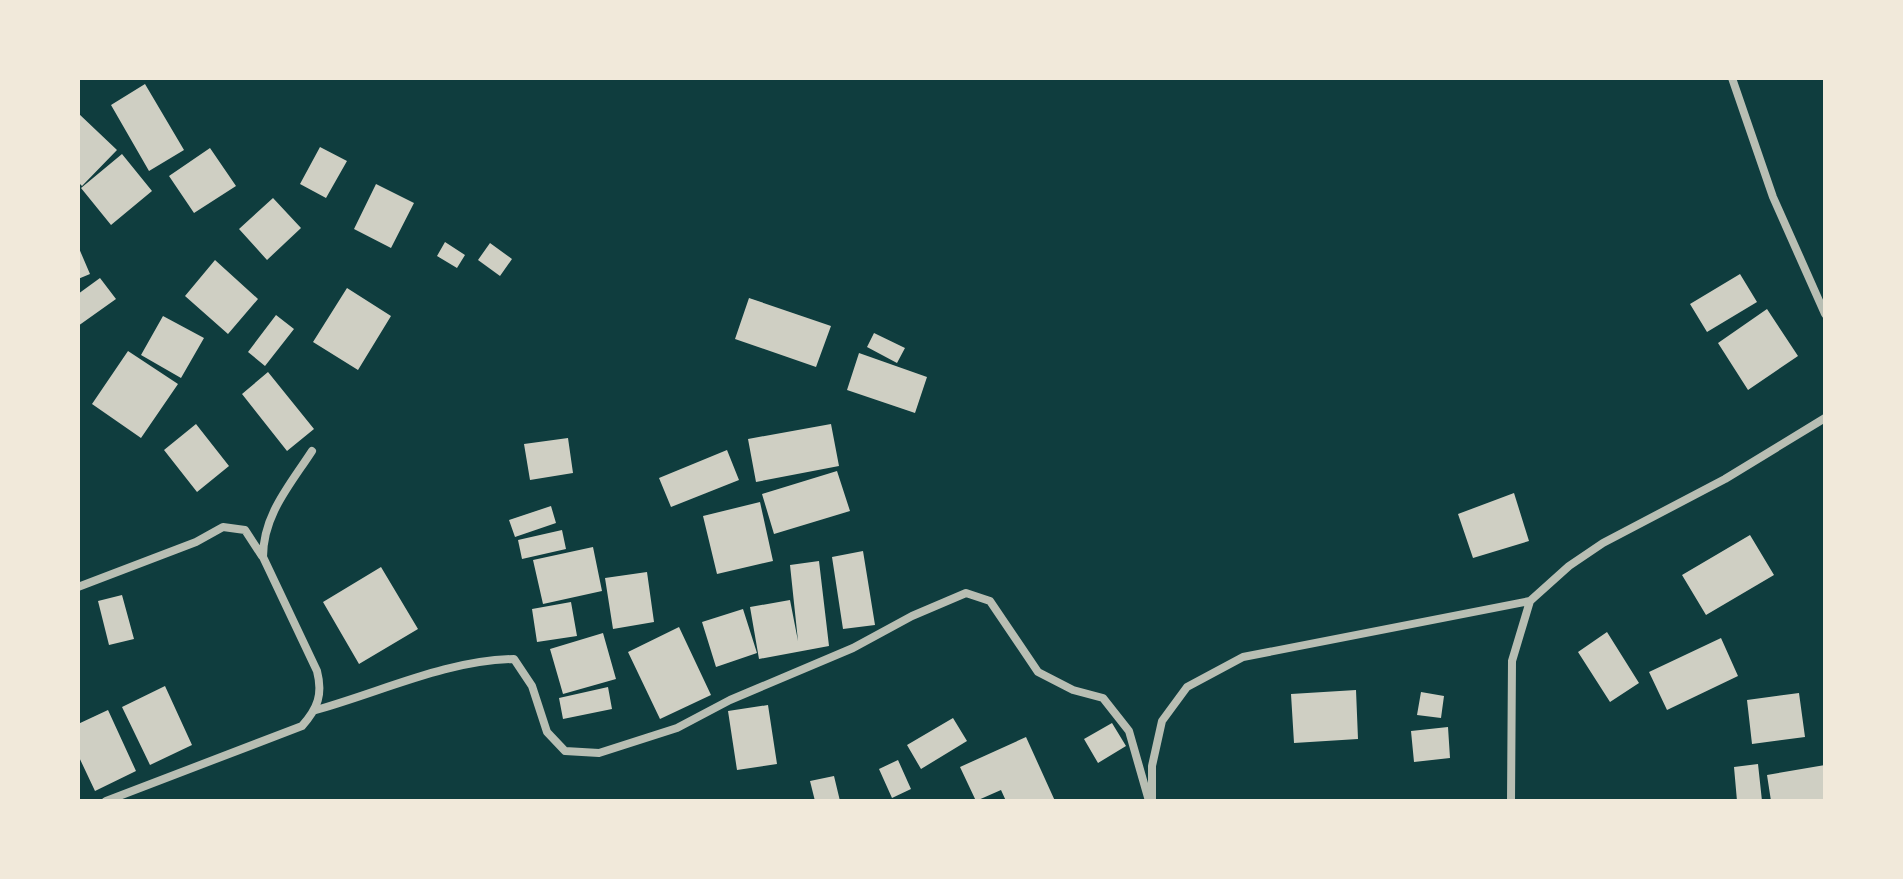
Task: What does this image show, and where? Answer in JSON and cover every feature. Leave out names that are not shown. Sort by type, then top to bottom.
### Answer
[{"type":"street","points":[[1732,78],[1773,197],[1825,314]]},
{"type":"street","points":[[1150,801],[1152,766],[1162,721],[1187,687],[1243,657],[1530,601],[1569,566],[1603,543],[1725,479],[1825,418]]},
{"type":"street","points":[[263,557],[263,539],[270,516],[312,451]]},
{"type":"street","points":[[78,587],[196,542],[223,527],[245,530],[263,557],[317,671],[321,688],[316,710],[302,726],[106,801]]},
{"type":"street","points":[[316,710],[451,668],[514,659],[532,686],[547,732],[565,751],[599,753],[677,728],[730,700],[853,648],[912,616],[966,593],[990,601],[1038,672],[1073,690],[1103,698],[1129,731],[1150,801]]},
{"type":"street","points":[[1511,801],[1512,661],[1530,601]]},
{"type":"building","points":[[145,84],[184,150],[149,171],[111,105]]},
{"type":"building","points":[[78,113],[117,150],[82,186],[78,182]]},
{"type":"building","points":[[320,147],[347,161],[326,198],[300,184]]},
{"type":"building","points":[[210,148],[236,186],[194,213],[169,176]]},
{"type":"building","points":[[122,154],[152,191],[111,225],[81,188]]},
{"type":"building","points":[[376,184],[414,203],[391,248],[354,229]]},
{"type":"building","points":[[273,198],[301,228],[267,260],[239,229]]},
{"type":"building","points":[[445,242],[465,255],[457,268],[437,256]]},
{"type":"building","points":[[490,243],[512,259],[500,276],[478,260]]},
{"type":"building","points":[[78,246],[90,274],[78,279]]},
{"type":"building","points":[[215,260],[258,299],[228,334],[185,296]]},
{"type":"building","points":[[1740,274],[1757,302],[1707,332],[1690,304]]},
{"type":"building","points":[[100,278],[116,299],[78,326],[78,294]]},
{"type":"building","points":[[347,288],[391,316],[358,370],[313,342]]},
{"type":"building","points":[[749,298],[831,326],[816,367],[735,339]]},
{"type":"building","points":[[1767,309],[1798,356],[1748,390],[1718,343]]},
{"type":"building","points":[[276,315],[294,329],[265,366],[248,352]]},
{"type":"building","points":[[163,316],[204,338],[181,378],[141,355]]},
{"type":"building","points":[[874,333],[905,348],[897,363],[867,347]]},
{"type":"building","points":[[128,351],[178,384],[141,438],[92,404]]},
{"type":"building","points":[[859,353],[927,377],[915,413],[847,390]]},
{"type":"building","points":[[268,372],[314,429],[287,451],[242,394]]},
{"type":"building","points":[[196,424],[229,466],[197,492],[164,450]]},
{"type":"building","points":[[831,424],[839,466],[756,482],[748,439]]},
{"type":"building","points":[[568,438],[573,473],[530,480],[524,444]]},
{"type":"building","points":[[727,450],[739,480],[671,507],[659,478]]},
{"type":"building","points":[[837,471],[850,511],[774,534],[762,494]]},
{"type":"building","points":[[1514,493],[1529,541],[1473,558],[1458,514]]},
{"type":"building","points":[[760,502],[773,561],[717,574],[703,516]]},
{"type":"building","points":[[551,506],[556,523],[515,537],[509,520]]},
{"type":"building","points":[[562,530],[566,549],[522,559],[518,540]]},
{"type":"building","points":[[1750,535],[1774,575],[1706,615],[1682,575]]},
{"type":"building","points":[[593,547],[602,591],[543,604],[533,560]]},
{"type":"building","points":[[863,551],[875,625],[843,629],[832,557]]},
{"type":"building","points":[[819,561],[829,646],[759,659],[750,607],[790,600],[798,641],[790,565]]},
{"type":"building","points":[[381,567],[418,629],[359,664],[323,602]]},
{"type":"building","points":[[647,572],[654,622],[613,629],[605,578]]},
{"type":"building","points":[[122,595],[134,639],[109,645],[98,601]]},
{"type":"building","points":[[571,602],[577,636],[537,642],[532,609]]},
{"type":"building","points":[[743,609],[757,653],[716,667],[702,622]]},
{"type":"building","points":[[679,627],[711,695],[660,719],[628,652]]},
{"type":"building","points":[[1607,632],[1639,683],[1610,702],[1578,652]]},
{"type":"building","points":[[603,633],[616,679],[563,694],[550,649]]},
{"type":"building","points":[[1721,638],[1738,676],[1667,710],[1649,672]]},
{"type":"building","points":[[165,686],[192,745],[150,765],[122,707]]},
{"type":"building","points":[[608,687],[612,709],[563,719],[559,698]]},
{"type":"building","points":[[1356,690],[1358,739],[1294,743],[1291,694]]},
{"type":"building","points":[[1421,692],[1444,696],[1441,718],[1417,715]]},
{"type":"building","points":[[1799,693],[1805,737],[1752,744],[1747,700]]},
{"type":"building","points":[[768,705],[777,764],[737,770],[728,711]]},
{"type":"building","points":[[108,710],[136,771],[95,791],[78,755],[78,724]]},
{"type":"building","points":[[953,718],[967,741],[921,769],[907,745]]},
{"type":"building","points":[[1112,723],[1126,746],[1098,763],[1084,739]]},
{"type":"building","points":[[1448,727],[1450,758],[1414,762],[1411,731]]},
{"type":"building","points":[[1026,737],[1055,801],[1006,801],[1001,790],[976,801],[960,767]]},
{"type":"building","points":[[898,760],[911,789],[892,798],[879,769]]},
{"type":"building","points":[[1758,764],[1762,801],[1737,801],[1734,767]]},
{"type":"building","points":[[1825,765],[1825,801],[1771,801],[1767,775]]},
{"type":"building","points":[[834,776],[840,801],[815,801],[810,781]]}]
